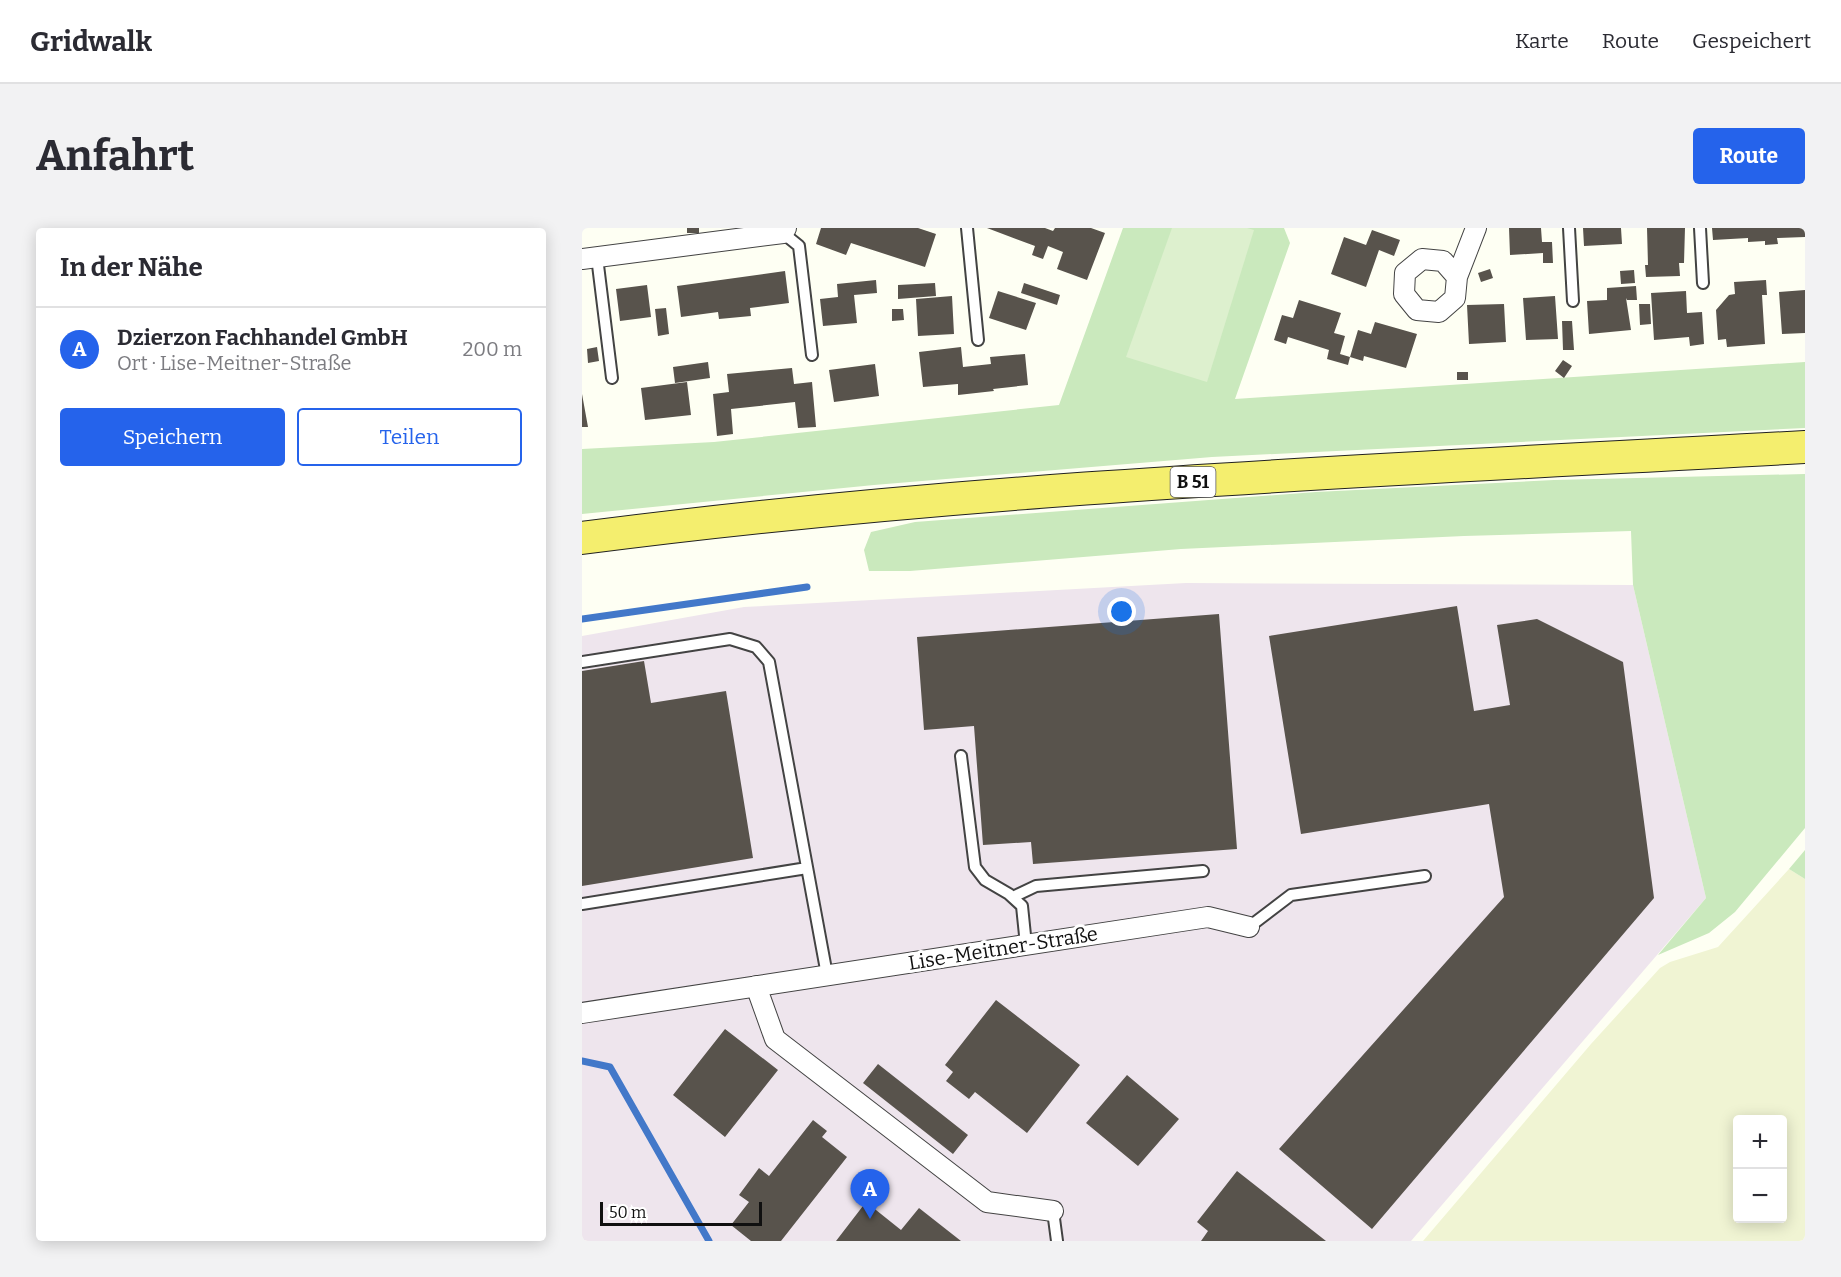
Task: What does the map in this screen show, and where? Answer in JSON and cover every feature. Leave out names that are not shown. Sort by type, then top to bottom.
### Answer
[{"type":"main road","name":"B 51","points":[[582,538],[675,526],[971,498],[1264,477],[1805,447]]},
{"type":"street","points":[[1457,277],[1476,228]]},
{"type":"street","points":[[589,258],[784,231]]},
{"type":"street","name":"Lise-Meitner-Straße","points":[[582,1013],[1208,917],[1250,927]]},
{"type":"street","points":[[756,986],[775,1039],[987,1202],[1053,1211]]},
{"type":"lane","points":[[966,228],[978,340]]},
{"type":"lane","points":[[1569,228],[1573,301]]},
{"type":"lane","points":[[1700,228],[1703,283]]},
{"type":"lane","points":[[784,231],[799,246],[812,355]]},
{"type":"lane","points":[[589,258],[612,378]]},
{"type":"lane","points":[[582,662],[730,639],[756,647],[769,662],[827,975]]},
{"type":"lane","points":[[962,756],[975,867],[985,880],[1022,906],[1026,945]]},
{"type":"lane","points":[[582,904],[807,868]]},
{"type":"lane","points":[[1012,897],[1036,886],[1203,871]]},
{"type":"lane","points":[[1250,927],[1291,895],[1425,876]]},
{"type":"lane","points":[[1053,1211],[1057,1241]]},
{"type":"shaded area","points":[[1186,583],[1633,585],[1706,898],[1411,1241],[582,1241],[582,636],[744,607]]},
{"type":"green space","points":[[1123,228],[1284,228],[1290,243],[1235,399],[1805,362],[1805,428],[1212,457],[874,485],[582,514],[582,449],[714,442],[1059,405]]},
{"type":"green space","points":[[1172,228],[1247,228],[1254,230],[1207,382],[1126,357]]},
{"type":"green space","points":[[1805,474],[1805,828],[1735,912],[1709,933],[1658,955],[1706,898],[1633,585],[1631,531],[1181,549],[910,571],[869,571],[864,550],[871,532],[915,522],[1316,492],[1554,480]]},
{"type":"green space","points":[[1805,850],[1805,879],[1789,869]]},
{"type":"green space","points":[[1789,869],[1805,879],[1805,1241],[1423,1241],[1591,1044],[1660,968],[1670,962],[1718,947]]},
{"type":"building","points":[[687,228],[699,228],[699,233],[687,233]]},
{"type":"building","points":[[821,228],[918,228],[936,234],[925,267],[851,243],[846,255],[816,244]]},
{"type":"building","points":[[987,228],[1045,228],[1053,231],[1055,228],[1091,228],[1105,233],[1087,280],[1057,269],[1063,252],[1048,246],[1043,259],[1032,255],[1035,246]]},
{"type":"building","points":[[1509,228],[1541,228],[1542,242],[1552,242],[1553,263],[1543,263],[1543,253],[1510,255]]},
{"type":"building","points":[[1583,228],[1621,228],[1622,244],[1584,246]]},
{"type":"building","points":[[1647,228],[1685,228],[1684,263],[1679,263],[1680,276],[1646,277]]},
{"type":"building","points":[[1712,228],[1805,228],[1805,237],[1777,238],[1778,244],[1765,245],[1765,241],[1748,242],[1748,238],[1713,240]]},
{"type":"building","points":[[1372,230],[1400,240],[1394,256],[1379,250],[1366,287],[1331,274],[1344,237],[1366,245]]},
{"type":"building","points":[[1490,269],[1493,278],[1481,282],[1478,273]]},
{"type":"building","points":[[1634,270],[1635,283],[1621,284],[1620,271]]},
{"type":"building","points":[[785,271],[789,303],[750,308],[751,316],[719,319],[718,312],[681,317],[677,286]]},
{"type":"building","points":[[876,280],[877,293],[854,295],[857,323],[823,326],[820,299],[838,297],[837,284]]},
{"type":"building","points":[[1766,280],[1767,295],[1762,295],[1765,344],[1727,347],[1726,339],[1718,340],[1716,310],[1729,295],[1735,294],[1734,282]]},
{"type":"building","points":[[935,283],[936,296],[898,299],[898,285]]},
{"type":"building","points":[[1024,283],[1060,295],[1057,305],[1021,293]]},
{"type":"building","points":[[647,285],[651,317],[620,321],[616,289]]},
{"type":"building","points":[[1636,286],[1637,300],[1626,298],[1631,330],[1589,334],[1587,301],[1607,300],[1607,288]]},
{"type":"building","points":[[1805,290],[1805,333],[1782,334],[1779,292]]},
{"type":"building","points":[[998,291],[1036,303],[1026,330],[989,318]]},
{"type":"building","points":[[1686,291],[1687,313],[1702,312],[1704,344],[1690,346],[1689,337],[1654,340],[1651,293]]},
{"type":"building","points":[[952,296],[954,334],[918,336],[916,299]]},
{"type":"building","points":[[1555,296],[1558,339],[1526,340],[1523,298]]},
{"type":"building","points":[[1299,300],[1341,313],[1334,333],[1345,336],[1340,354],[1350,357],[1348,365],[1327,359],[1329,350],[1288,337],[1286,344],[1274,340],[1282,315],[1293,318]]},
{"type":"building","points":[[1504,304],[1506,342],[1469,344],[1467,305]]},
{"type":"building","points":[[1639,304],[1650,304],[1651,324],[1640,325]]},
{"type":"building","points":[[666,308],[669,334],[658,336],[655,309]]},
{"type":"building","points":[[892,309],[903,309],[904,320],[892,321]]},
{"type":"building","points":[[1562,321],[1572,321],[1574,350],[1563,350]]},
{"type":"building","points":[[1375,322],[1417,334],[1406,368],[1364,356],[1363,361],[1350,357],[1358,330],[1371,334]]},
{"type":"building","points":[[597,347],[599,361],[588,363],[587,349]]},
{"type":"building","points":[[961,347],[963,367],[991,364],[990,357],[1025,354],[1028,385],[958,395],[958,384],[923,387],[919,352]]},
{"type":"building","points":[[1563,360],[1572,366],[1564,378],[1555,371]]},
{"type":"building","points":[[708,362],[710,378],[675,383],[673,367]]},
{"type":"building","points":[[875,364],[879,396],[834,402],[829,370]]},
{"type":"building","points":[[792,368],[794,384],[812,382],[816,427],[798,428],[795,402],[731,409],[733,434],[717,436],[713,394],[729,392],[727,374]]},
{"type":"building","points":[[1457,372],[1468,372],[1468,380],[1457,380]]},
{"type":"building","points":[[687,382],[691,415],[645,420],[641,388]]},
{"type":"building","points":[[582,394],[588,427],[582,427]]},
{"type":"building","points":[[1457,606],[1474,711],[1510,705],[1497,625],[1537,619],[1623,662],[1654,898],[1372,1229],[1279,1149],[1504,897],[1489,804],[1301,834],[1269,636]]},
{"type":"building","points":[[1219,614],[1237,849],[1033,864],[1031,842],[983,845],[974,726],[924,730],[917,637]]},
{"type":"building","points":[[644,661],[651,703],[726,691],[753,858],[582,886],[582,671]]},
{"type":"building","points":[[996,1000],[1080,1065],[1027,1133],[975,1092],[969,1099],[946,1081],[953,1072],[945,1065]]},
{"type":"building","points":[[725,1029],[778,1070],[725,1137],[673,1095]]},
{"type":"building","points":[[878,1064],[968,1135],[953,1154],[863,1083]]},
{"type":"building","points":[[1127,1075],[1179,1119],[1138,1166],[1086,1123]]},
{"type":"building","points":[[813,1120],[827,1131],[822,1137],[847,1157],[781,1241],[751,1241],[731,1225],[749,1202],[739,1195],[759,1168],[769,1176]]},
{"type":"building","points":[[1237,1171],[1326,1241],[1201,1241],[1208,1231],[1197,1222]]},
{"type":"building","points":[[866,1202],[901,1230],[919,1208],[961,1241],[836,1241]]},
{"type":"waterway","points":[[582,619],[807,587]]},
{"type":"waterway","points":[[582,1061],[610,1067],[709,1241]]},
{"type":"place","name":"Dzierzon Fachhandel GmbH","points":[[870,1219]]}]
